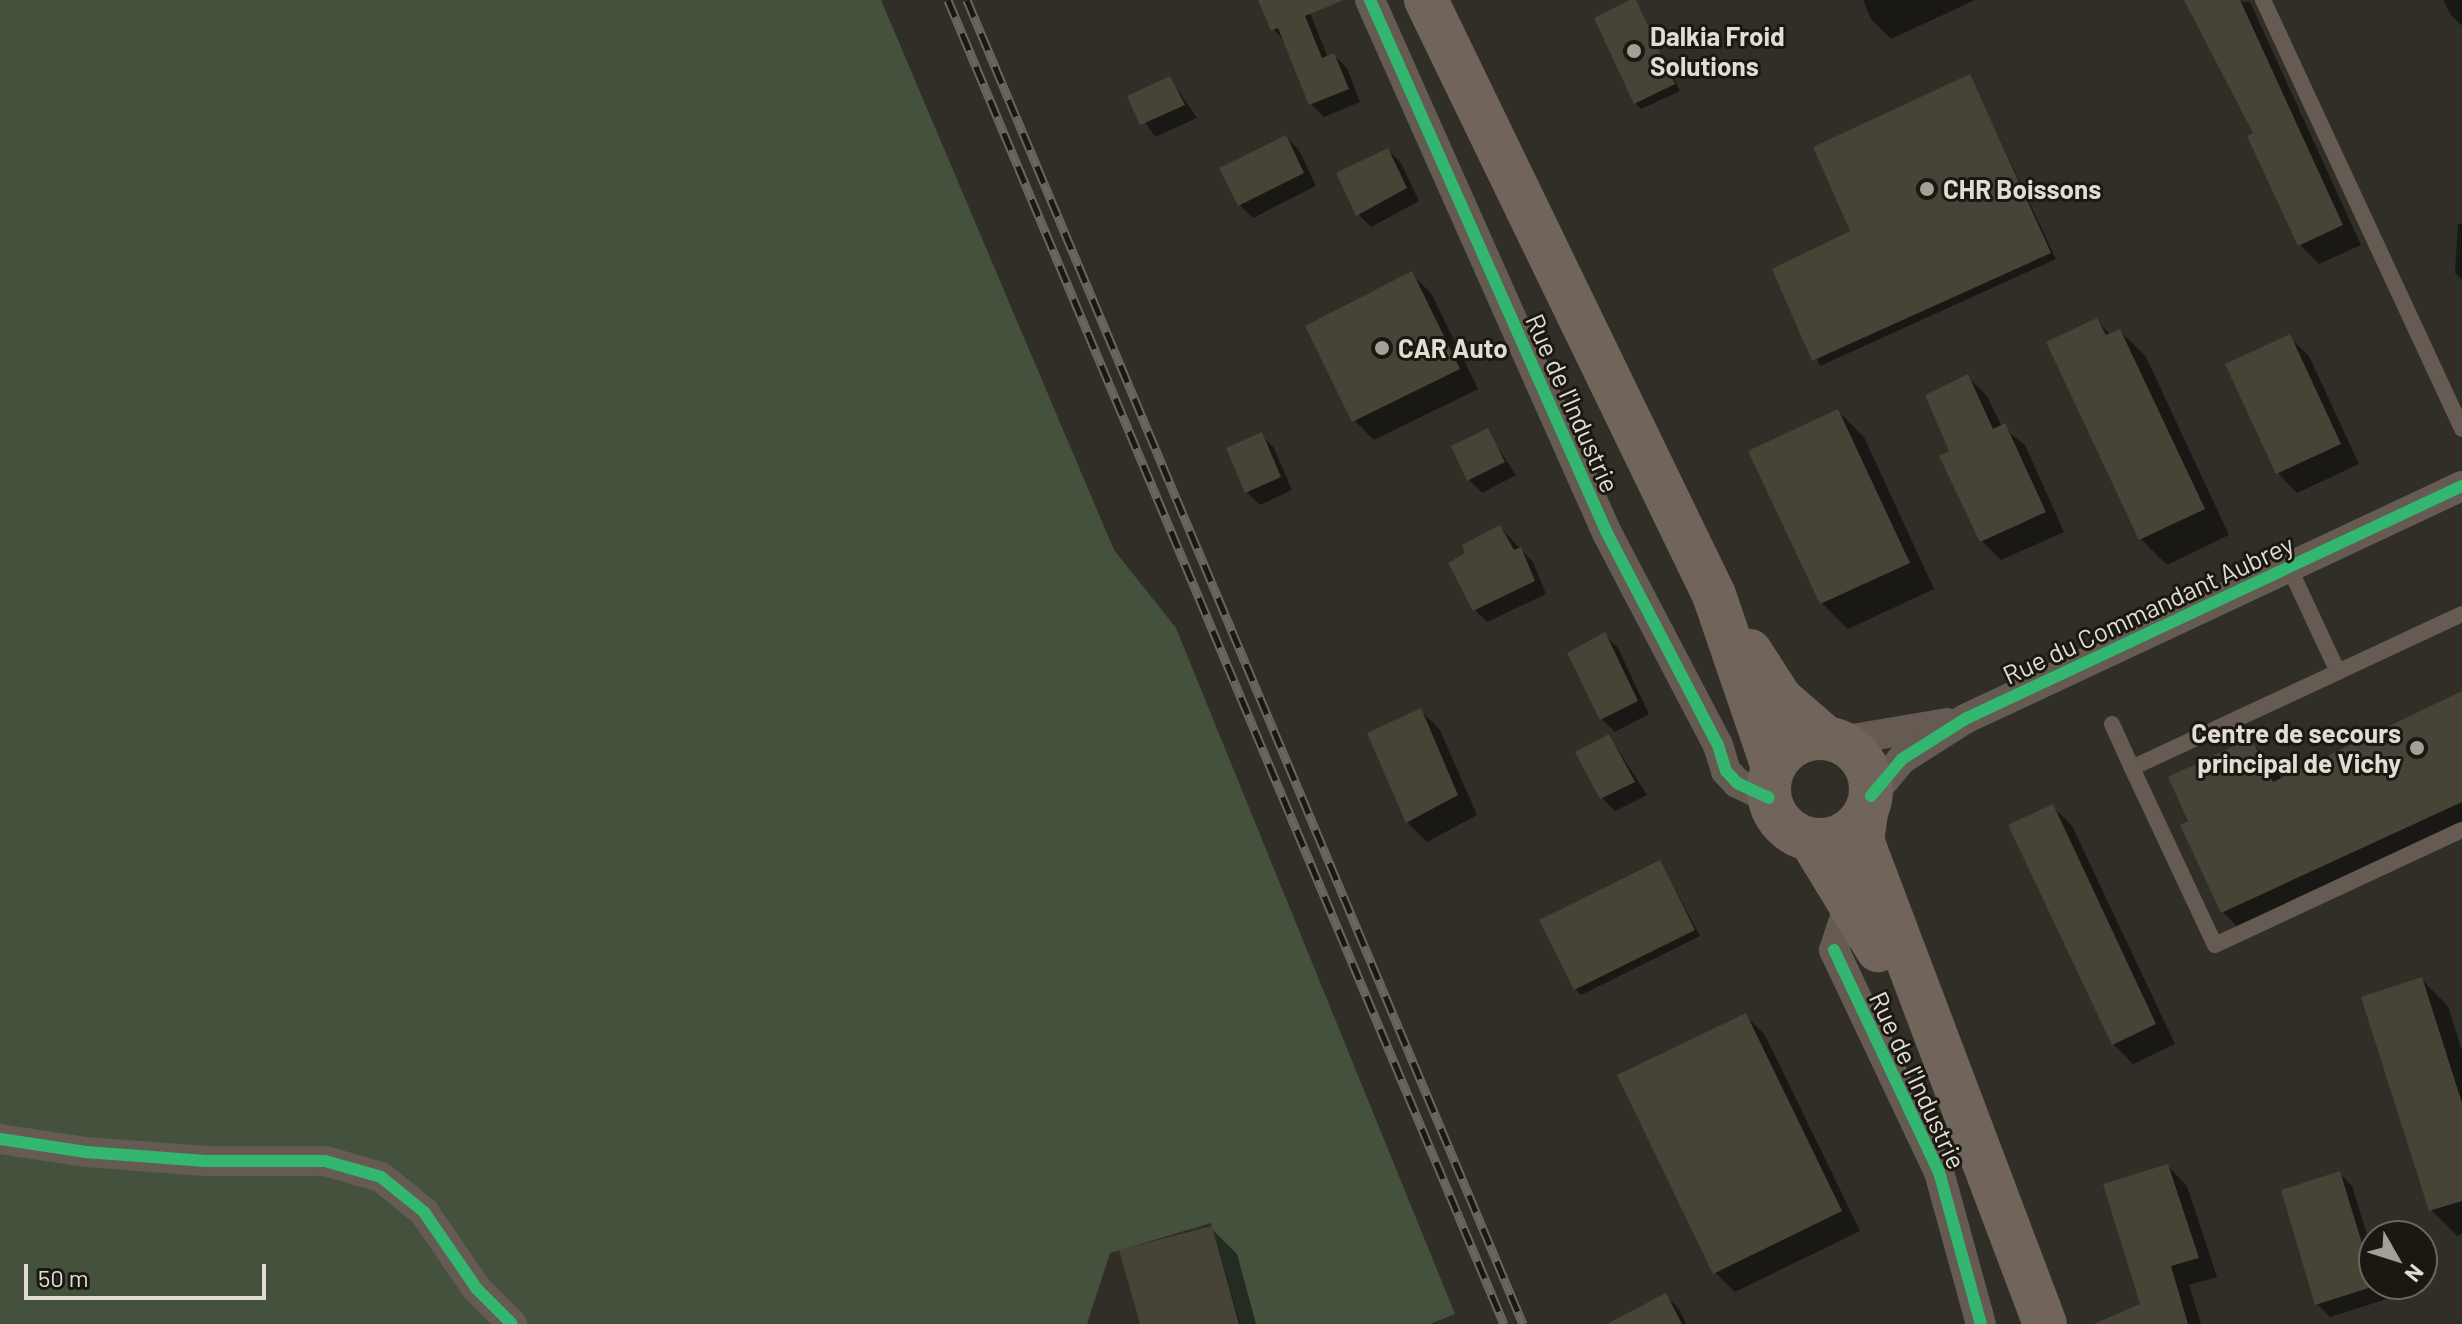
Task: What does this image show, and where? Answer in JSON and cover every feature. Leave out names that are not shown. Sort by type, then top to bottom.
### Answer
[{"type":"main road","name":"Rue de l'Industrie","points":[[1426,0],[1714,595],[1781,699],[1833,739]]},
{"type":"main road","name":"Rue de l'Industrie","points":[[1714,595],[1771,783]]},
{"type":"main road","points":[[1833,739],[1865,763],[1869,804],[1842,836],[1811,840],[1783,825],[1771,783],[1794,744],[1833,739]]},
{"type":"main road","name":"Rue de l'Industrie","points":[[1869,804],[1862,840],[1954,1094],[2007,1215],[2045,1324]]},
{"type":"main road","name":"Rue de l'Industrie","points":[[1811,840],[1851,899],[1954,1094]]},
{"type":"street","name":"Rue de l'Industrie","points":[[1370,0],[1607,533],[1718,745],[1726,771],[1737,783],[1771,783]]},
{"type":"street","name":"Rue du Commandant Aubrey","points":[[1869,804],[1902,759],[1965,719],[2462,486]]},
{"type":"street","name":"Rue du Commandant Aubrey","points":[[1833,739],[1965,719]]},
{"type":"street","name":"Rue de l'Industrie","points":[[1851,899],[1834,950],[1939,1172],[1981,1324]]},
{"type":"street","points":[[0,1139],[191,1160],[325,1161],[381,1177],[424,1212],[461,1270],[512,1324]]},
{"type":"lane","points":[[2263,0],[2462,429]]},
{"type":"lane","points":[[2289,567],[2338,672]]},
{"type":"lane","points":[[2132,768],[2462,614]]},
{"type":"lane","points":[[2112,724],[2215,945],[2462,830]]},
{"type":"green space","points":[[0,0],[881,0],[1114,550],[1176,628],[1455,1314],[1430,1324],[1240,1324],[1211,1223],[1110,1253],[1087,1324],[0,1324]]},
{"type":"building","points":[[1258,0],[1344,0],[1305,16],[1322,58],[1334,53],[1349,89],[1309,105],[1278,28],[1271,31]]},
{"type":"building","name":"Dalkia Froid Solutions","points":[[1636,0],[1675,84],[1634,104],[1594,18]]},
{"type":"building","points":[[2184,0],[2240,0],[2343,225],[2298,246],[2247,136],[2253,133]]},
{"type":"building","name":"CHR Boissons","points":[[1970,74],[2051,253],[1812,361],[1772,269],[1850,231],[1813,147]]},
{"type":"building","points":[[1170,76],[1185,105],[1140,125],[1127,96]]},
{"type":"building","points":[[1286,135],[1304,173],[1238,206],[1219,168]]},
{"type":"building","points":[[1388,148],[1407,188],[1356,216],[1336,173]]},
{"type":"building","name":"CAR Auto","points":[[1412,271],[1460,369],[1352,422],[1305,326]]},
{"type":"building","points":[[2097,318],[2106,335],[2120,329],[2205,509],[2139,540],[2046,342]]},
{"type":"building","points":[[2290,334],[2341,444],[2276,474],[2225,364]]},
{"type":"building","points":[[1968,374],[1993,429],[2005,423],[2046,512],[1980,542],[1939,456],[1949,451],[1925,395]]},
{"type":"building","points":[[1838,409],[1910,563],[1820,604],[1748,451]]},
{"type":"building","points":[[1488,428],[1505,462],[1467,481],[1451,446]]},
{"type":"building","points":[[1262,432],[1281,477],[1245,493],[1226,448]]},
{"type":"building","points":[[1500,525],[1514,550],[1521,547],[1535,581],[1473,611],[1448,563],[1465,553],[1462,545]]},
{"type":"building","points":[[1605,632],[1638,701],[1600,720],[1567,653]]},
{"type":"building","points":[[2462,691],[2462,802],[2221,913],[2180,825],[2188,821],[2168,777],[2251,738],[2273,782]]},
{"type":"building","points":[[1421,708],[1458,795],[1406,823],[1367,733]]},
{"type":"building","points":[[1609,734],[1635,782],[1600,799],[1575,752]]},
{"type":"building","points":[[2053,804],[2156,1024],[2112,1045],[2008,825]]},
{"type":"building","points":[[1660,860],[1695,930],[1574,990],[1539,920]]},
{"type":"building","points":[[2422,977],[2462,1103],[2462,1201],[2429,1211],[2361,997]]},
{"type":"building","points":[[1746,1013],[1842,1211],[1713,1274],[1617,1075]]},
{"type":"building","points":[[2168,1164],[2199,1258],[2171,1266],[2188,1324],[2094,1324],[2140,1304],[2103,1184]]},
{"type":"building","points":[[2340,1171],[2358,1230],[2358,1291],[2315,1305],[2281,1190]]},
{"type":"building","points":[[1212,1226],[1239,1324],[1140,1324],[1119,1250]]},
{"type":"building","points":[[1666,1293],[1682,1324],[1607,1324]]},
{"type":"railway","points":[[948,0],[1504,1324]]},
{"type":"railway","points":[[967,0],[1523,1324]]},
{"type":"cycle path","points":[[1370,0],[1607,533],[1718,745],[1726,771],[1737,783],[1769,798]]},
{"type":"cycle path","points":[[1871,796],[1902,759],[1965,719],[2462,486]]},
{"type":"cycle path","points":[[1834,950],[1939,1172],[1981,1324]]},
{"type":"cycle path","points":[[0,1139],[86,1152],[206,1161],[325,1161],[381,1177],[424,1212],[477,1289],[512,1324]]},
{"type":"place","name":"Dalkia Froid Solutions","points":[[1634,51]]},
{"type":"place","name":"CHR Boissons","points":[[1927,189]]},
{"type":"place","name":"CAR Auto","points":[[1382,348]]},
{"type":"place","name":"Centre de secours principal de Vichy","points":[[2417,748]]}]
